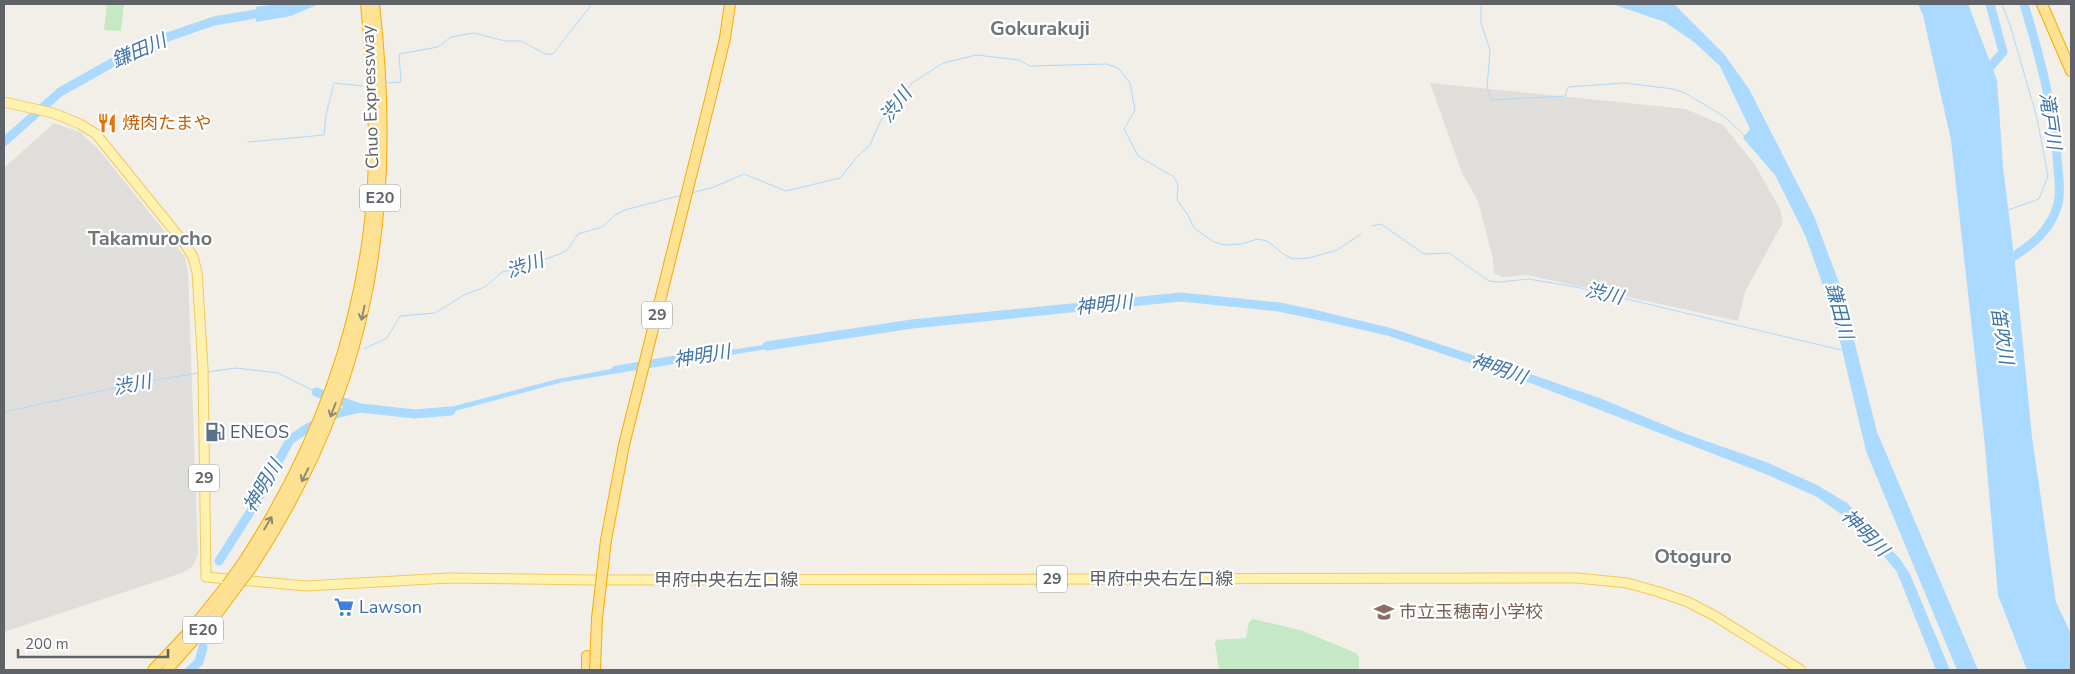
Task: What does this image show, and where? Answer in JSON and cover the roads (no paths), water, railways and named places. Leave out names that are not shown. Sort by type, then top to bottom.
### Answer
[{"type":"highway","name":"Chuo Expressway","points":[[337,388],[366,251],[373,187],[374,111],[366,4]]},
{"type":"highway","name":"Chuo Expressway","points":[[153,670],[231,587],[247,566],[290,483],[321,429],[359,332],[367,296],[380,196],[382,110],[374,4]]},
{"type":"highway","points":[[716,75],[726,4]]},
{"type":"highway","points":[[716,75],[725,38],[730,4]]},
{"type":"highway","points":[[2042,4],[2071,72]]},
{"type":"highway","name":"29","points":[[595,670],[597,618],[606,540],[624,445],[716,75]]},
{"type":"highway","name":"29","points":[[602,670],[606,540]]},
{"type":"highway","name":"Chuo Expressway","points":[[167,670],[216,615],[231,587]]},
{"type":"highway","points":[[587,656],[587,670]]},
{"type":"main road","name":"甲府中央右左口線","points":[[4,102],[45,111],[80,124],[96,134],[189,249],[197,272],[203,368],[206,577],[306,586],[449,578],[593,580],[1577,578],[1627,584],[1688,602],[1715,616],[1801,670]]},
{"type":"water","points":[[277,4],[319,4],[291,16],[256,22],[256,7]]},
{"type":"water","points":[[1612,4],[1674,4],[1724,54],[1749,89],[1814,216],[1841,288],[1877,432],[1978,670],[1957,670],[1866,451],[1839,337],[1805,235],[1775,175],[1743,138],[1750,129],[1720,66],[1694,42],[1665,22]]},
{"type":"water","name":"笛吹川","points":[[1918,4],[1968,4],[1997,80],[2003,167],[2015,264],[2032,437],[2056,602],[2071,634],[2071,670],[2027,670],[1998,595],[1985,446],[1951,140],[1923,15]]},
{"type":"water","points":[[1311,309],[1391,328],[1536,376],[1602,399],[1686,434],[1766,462],[1817,485],[1847,503],[1900,559],[1910,574],[1950,670],[1936,670],[1897,572],[1871,540],[1841,514],[1817,497],[1768,475],[1533,384],[1389,336],[1311,318]]},
{"type":"water","points":[[778,343],[779,347],[563,382],[440,415],[439,410],[558,379],[611,369],[614,366],[684,354],[688,356]]},
{"type":"waterway","points":[[386,83],[401,82],[399,54],[438,47],[451,37],[474,33],[505,41],[521,41],[546,54],[553,54],[592,4]]},
{"type":"waterway","points":[[1481,4],[1481,23],[1490,50],[1487,88],[1492,100],[1565,96],[1568,87],[1624,83],[1673,89],[1685,93],[1725,117],[1745,136]]},
{"type":"waterway","points":[[1984,74],[2003,52],[1990,4]]},
{"type":"waterway","points":[[2002,4],[2011,28],[2037,118],[2048,176],[2039,199],[2008,210]]},
{"type":"waterway","name":"滝戸川","points":[[2005,262],[2030,245],[2044,231],[2054,214],[2059,195],[2054,127],[2041,65],[2024,4]]},
{"type":"waterway","name":"鎌田川","points":[[4,142],[60,92],[126,55],[159,40],[214,21],[267,12]]},
{"type":"waterway","name":"渋川","points":[[691,193],[714,187],[744,174],[786,191],[840,178],[857,157],[870,145],[880,122],[890,108],[905,94],[912,83],[943,63],[976,55],[1019,60],[1030,66],[1106,64],[1119,69],[1130,83],[1135,110],[1124,129],[1138,156],[1174,177],[1178,185],[1177,200],[1188,215],[1194,228],[1214,242],[1225,245],[1241,244],[1258,239],[1267,241],[1293,259],[1309,258],[1337,250],[1361,234]]},
{"type":"waterway","points":[[248,142],[324,135],[326,115],[334,83],[362,86]]},
{"type":"waterway","name":"渋川","points":[[364,349],[387,338],[400,316],[435,313],[464,295],[485,287],[502,272],[517,269],[560,254],[568,249],[578,234],[602,227],[615,215],[625,210],[682,195]]},
{"type":"waterway","name":"渋川","points":[[1372,226],[1381,224],[1424,254],[1449,253],[1489,281],[1529,279],[1576,287],[1841,350]]},
{"type":"waterway","name":"神明川","points":[[767,346],[912,324],[1181,297],[1279,307],[1322,316]]},
{"type":"waterway","name":"渋川","points":[[208,372],[236,368],[278,373],[316,392]]},
{"type":"waterway","name":"渋川","points":[[4,412],[142,382],[199,373]]},
{"type":"waterway","points":[[316,392],[360,408]]},
{"type":"waterway","name":"神明川","points":[[219,561],[254,506],[290,440],[306,429],[338,413],[360,408],[415,414],[451,411]]},
{"type":"waterway","name":"神明川","points":[[190,670],[199,662],[203,647]]},
{"type":"place","name":"焼肉たまや","points":[[107,123]]},
{"type":"place","name":"ENEOS","points":[[215,432]]},
{"type":"place","name":"Lawson","points":[[344,607]]},
{"type":"place","name":"市立玉穂南小学校","points":[[1384,612]]},
{"type":"district","name":"Gokurakuji","points":[[1040,28]]},
{"type":"district","name":"Takamurocho","points":[[150,238]]},
{"type":"district","name":"Otoguro","points":[[1693,556]]}]
